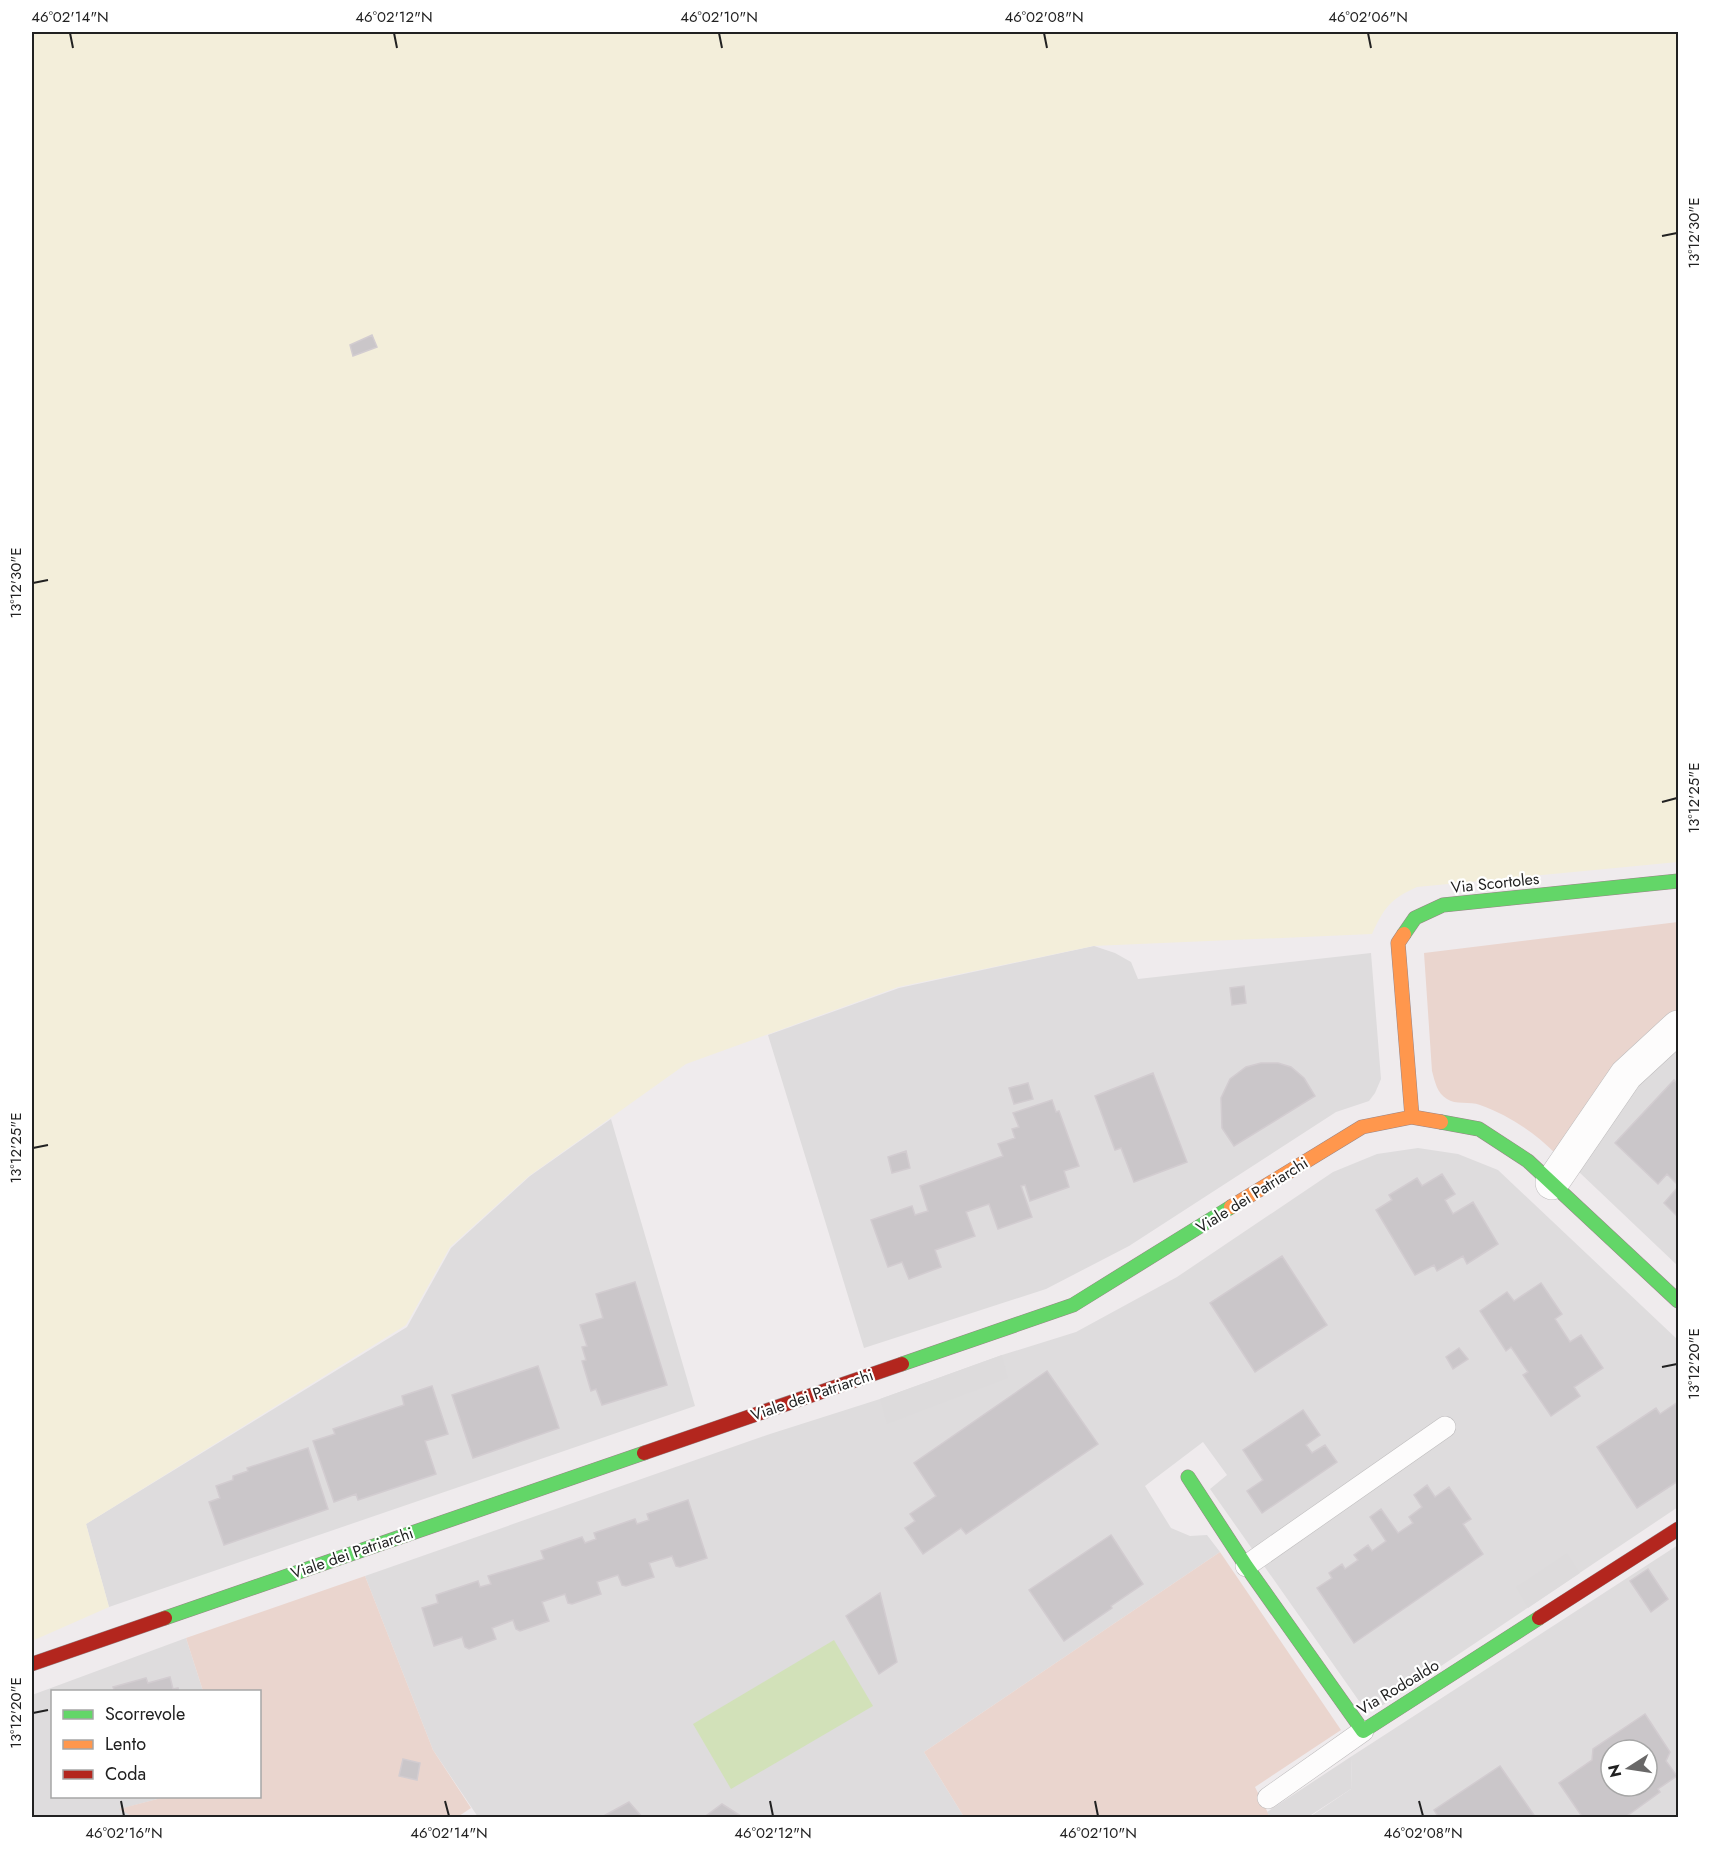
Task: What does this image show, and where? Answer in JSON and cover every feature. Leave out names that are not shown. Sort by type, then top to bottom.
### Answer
[{"type":"street","name":"Via Scortoles","points":[[1412,1117],[1398,943],[1415,918],[1443,905],[1678,881]]},
{"type":"street","points":[[1552,1184],[1626,1075],[1678,1027]]},
{"type":"street","name":"Viale dei Patriarchi","points":[[32,1664],[1073,1305],[1362,1127],[1412,1117],[1479,1129],[1528,1161],[1678,1301]]},
{"type":"street","name":"Via Rodoaldo","points":[[1188,1477],[1246,1566],[1363,1731],[1678,1529]]},
{"type":"lane","points":[[1246,1566],[1445,1427]]},
{"type":"lane","points":[[1268,1798],[1363,1731]]},
{"type":"shaded area","points":[[32,32],[1678,32],[1678,862],[1417,887],[1389,905],[1372,934],[1093,946],[898,987],[686,1064],[529,1176],[450,1247],[406,1325],[86,1524],[109,1607],[32,1641]]},
{"type":"shaded area","points":[[1678,922],[1678,1010],[1665,1021],[1555,1153],[1529,1131],[1501,1114],[1476,1104],[1450,1101],[1441,1094],[1432,1071],[1424,953]]},
{"type":"shaded area","points":[[1094,946],[1115,953],[1131,962],[1138,979],[1371,953],[1381,1079],[1375,1093],[1369,1101],[1336,1112],[1129,1246],[1046,1289],[864,1348],[768,1035],[899,988]]},
{"type":"shaded area","points":[[1678,1047],[1678,1266],[1579,1172],[1644,1069]]},
{"type":"shaded area","points":[[611,1119],[695,1406],[109,1607],[86,1524],[407,1327],[451,1248],[530,1176]]},
{"type":"shaded area","points":[[1418,1148],[1458,1154],[1498,1170],[1678,1340],[1678,1507],[1383,1705],[1371,1705],[1359,1701],[1210,1489],[1227,1475],[1203,1442],[1145,1486],[1171,1528],[1190,1536],[1207,1535],[1220,1552],[924,1752],[964,1817],[478,1817],[433,1750],[365,1576],[770,1434],[1076,1332],[1177,1277],[1333,1172],[1377,1154]]},
{"type":"shaded area","points":[[1002,1355],[1008,1378],[887,1424],[880,1399]]},
{"type":"shaded area","points":[[1678,1545],[1678,1817],[1308,1818],[1351,1789],[1352,1756]]},
{"type":"shaded area","points":[[1220,1552],[1341,1730],[1255,1787],[1270,1817],[964,1817],[924,1752]]},
{"type":"shaded area","points":[[1567,1553],[1580,1573],[1528,1608],[1516,1587]]},
{"type":"shaded area","points":[[365,1576],[433,1750],[471,1808],[456,1818],[135,1818],[119,1809],[161,1798],[261,1798],[261,1690],[203,1690],[186,1638]]},
{"type":"shaded area","points":[[186,1638],[203,1690],[51,1690],[51,1798],[161,1798],[120,1809],[135,1817],[32,1818],[32,1695]]},
{"type":"shaded area","points":[[1352,1756],[1351,1789],[1308,1817],[1270,1817],[1267,1812]]},
{"type":"green space","points":[[834,1640],[873,1706],[731,1789],[693,1724]]},
{"type":"building","points":[[372,335],[377,347],[353,356],[350,345]]},
{"type":"building","points":[[1244,986],[1246,1003],[1232,1005],[1230,988]]},
{"type":"building","points":[[1261,1063],[1278,1063],[1291,1067],[1304,1078],[1315,1096],[1234,1146],[1222,1128],[1221,1098],[1230,1079],[1246,1067]]},
{"type":"building","points":[[1153,1073],[1187,1162],[1134,1182],[1121,1148],[1115,1150],[1095,1096]]},
{"type":"building","points":[[1674,1080],[1678,1085],[1678,1185],[1667,1174],[1658,1184],[1615,1143]]},
{"type":"building","points":[[1028,1083],[1033,1099],[1014,1104],[1009,1088]]},
{"type":"building","points":[[1052,1100],[1056,1112],[1059,1111],[1079,1166],[1064,1171],[1069,1187],[1030,1201],[1025,1185],[1021,1186],[1032,1217],[998,1229],[989,1204],[966,1212],[975,1236],[935,1250],[941,1267],[909,1279],[902,1262],[888,1267],[871,1220],[912,1206],[915,1215],[928,1211],[920,1186],[1003,1156],[998,1144],[1015,1138],[1012,1129],[1019,1127],[1013,1113]]},
{"type":"building","points":[[906,1151],[910,1168],[892,1173],[888,1157]]},
{"type":"building","points":[[1442,1174],[1455,1194],[1445,1200],[1453,1214],[1473,1202],[1498,1244],[1467,1264],[1463,1256],[1437,1271],[1434,1265],[1415,1275],[1376,1210],[1392,1200],[1389,1195],[1417,1178],[1422,1186]]},
{"type":"building","points":[[1678,1187],[1678,1217],[1664,1203]]},
{"type":"building","points":[[1282,1256],[1327,1325],[1255,1372],[1210,1303]]},
{"type":"building","points":[[635,1282],[667,1385],[602,1405],[596,1389],[591,1391],[582,1361],[586,1360],[582,1347],[587,1346],[580,1325],[603,1318],[596,1294]]},
{"type":"building","points":[[1541,1283],[1562,1314],[1555,1319],[1570,1342],[1581,1335],[1603,1368],[1574,1387],[1580,1396],[1551,1416],[1523,1375],[1528,1372],[1511,1347],[1506,1351],[1480,1311],[1507,1292],[1514,1301]]},
{"type":"building","points":[[1459,1348],[1468,1359],[1453,1369],[1446,1357]]},
{"type":"building","points":[[538,1366],[559,1428],[473,1458],[452,1395]]},
{"type":"building","points":[[1047,1371],[1098,1444],[966,1534],[961,1528],[923,1554],[905,1528],[915,1521],[910,1514],[936,1496],[914,1463]]},
{"type":"building","points":[[432,1386],[448,1434],[425,1441],[436,1474],[358,1500],[356,1494],[334,1502],[313,1441],[335,1434],[333,1429],[404,1405],[402,1396]]},
{"type":"building","points":[[1678,1402],[1678,1481],[1637,1508],[1597,1447],[1656,1408],[1660,1414]]},
{"type":"building","points":[[1303,1410],[1320,1435],[1306,1445],[1312,1453],[1325,1445],[1337,1462],[1262,1513],[1247,1491],[1263,1480],[1243,1450]]},
{"type":"building","points":[[308,1448],[328,1509],[224,1545],[209,1502],[220,1498],[216,1486],[233,1480],[233,1476],[248,1471],[247,1468]]},
{"type":"building","points":[[1427,1485],[1435,1497],[1449,1487],[1471,1519],[1463,1524],[1483,1554],[1354,1643],[1317,1588],[1332,1578],[1329,1573],[1342,1564],[1345,1569],[1358,1560],[1354,1555],[1368,1545],[1372,1551],[1386,1541],[1370,1517],[1381,1509],[1398,1533],[1413,1523],[1409,1517],[1422,1507],[1414,1495]]},
{"type":"building","points":[[688,1500],[707,1558],[680,1567],[676,1566],[672,1556],[649,1563],[654,1577],[626,1586],[622,1585],[618,1575],[597,1582],[601,1594],[572,1604],[568,1603],[565,1594],[542,1602],[549,1621],[520,1631],[516,1629],[513,1620],[492,1628],[496,1639],[469,1649],[465,1647],[462,1637],[434,1646],[422,1608],[438,1603],[436,1595],[478,1581],[480,1587],[491,1584],[488,1576],[544,1559],[541,1551],[582,1537],[585,1543],[596,1539],[594,1533],[635,1519],[637,1524],[649,1520],[647,1514]]},
{"type":"building","points":[[1111,1535],[1143,1584],[1064,1641],[1029,1590]]},
{"type":"building","points":[[1648,1569],[1668,1599],[1651,1612],[1630,1581]]},
{"type":"building","points":[[880,1593],[897,1662],[879,1674],[846,1616]]},
{"type":"building","points":[[170,1677],[173,1689],[178,1688],[178,1690],[114,1690],[113,1687],[146,1678],[148,1683]]},
{"type":"building","points":[[1645,1714],[1670,1752],[1666,1761],[1677,1776],[1659,1788],[1659,1738],[1609,1738]]},
{"type":"building","points":[[1599,1745],[1599,1798],[1652,1798],[1624,1818],[1583,1818],[1559,1783],[1592,1760],[1593,1749]]},
{"type":"building","points":[[403,1759],[420,1763],[417,1780],[399,1776]]},
{"type":"building","points":[[1500,1766],[1536,1818],[1439,1818],[1434,1810]]},
{"type":"building","points":[[629,1802],[643,1818],[600,1818]]},
{"type":"building","points":[[722,1804],[744,1818],[703,1818]]},
{"type":"traffic: fast","points":[[1404,934],[1415,918],[1443,905],[1678,881]]},
{"type":"traffic: fast","points":[[1441,1122],[1479,1129],[1528,1161],[1678,1301]]},
{"type":"traffic: fast","points":[[902,1364],[1073,1305],[1231,1207]]},
{"type":"traffic: fast","points":[[165,1618],[644,1453]]},
{"type":"traffic: fast","points":[[1188,1477],[1246,1566],[1363,1731],[1539,1618]]},
{"type":"traffic: slow","points":[[1404,934],[1398,943],[1412,1117]]},
{"type":"traffic: slow","points":[[1231,1207],[1362,1127],[1412,1117],[1441,1122]]},
{"type":"traffic: jam","points":[[644,1453],[902,1364]]},
{"type":"traffic: jam","points":[[1539,1618],[1678,1529]]},
{"type":"traffic: jam","points":[[32,1664],[165,1618]]}]
